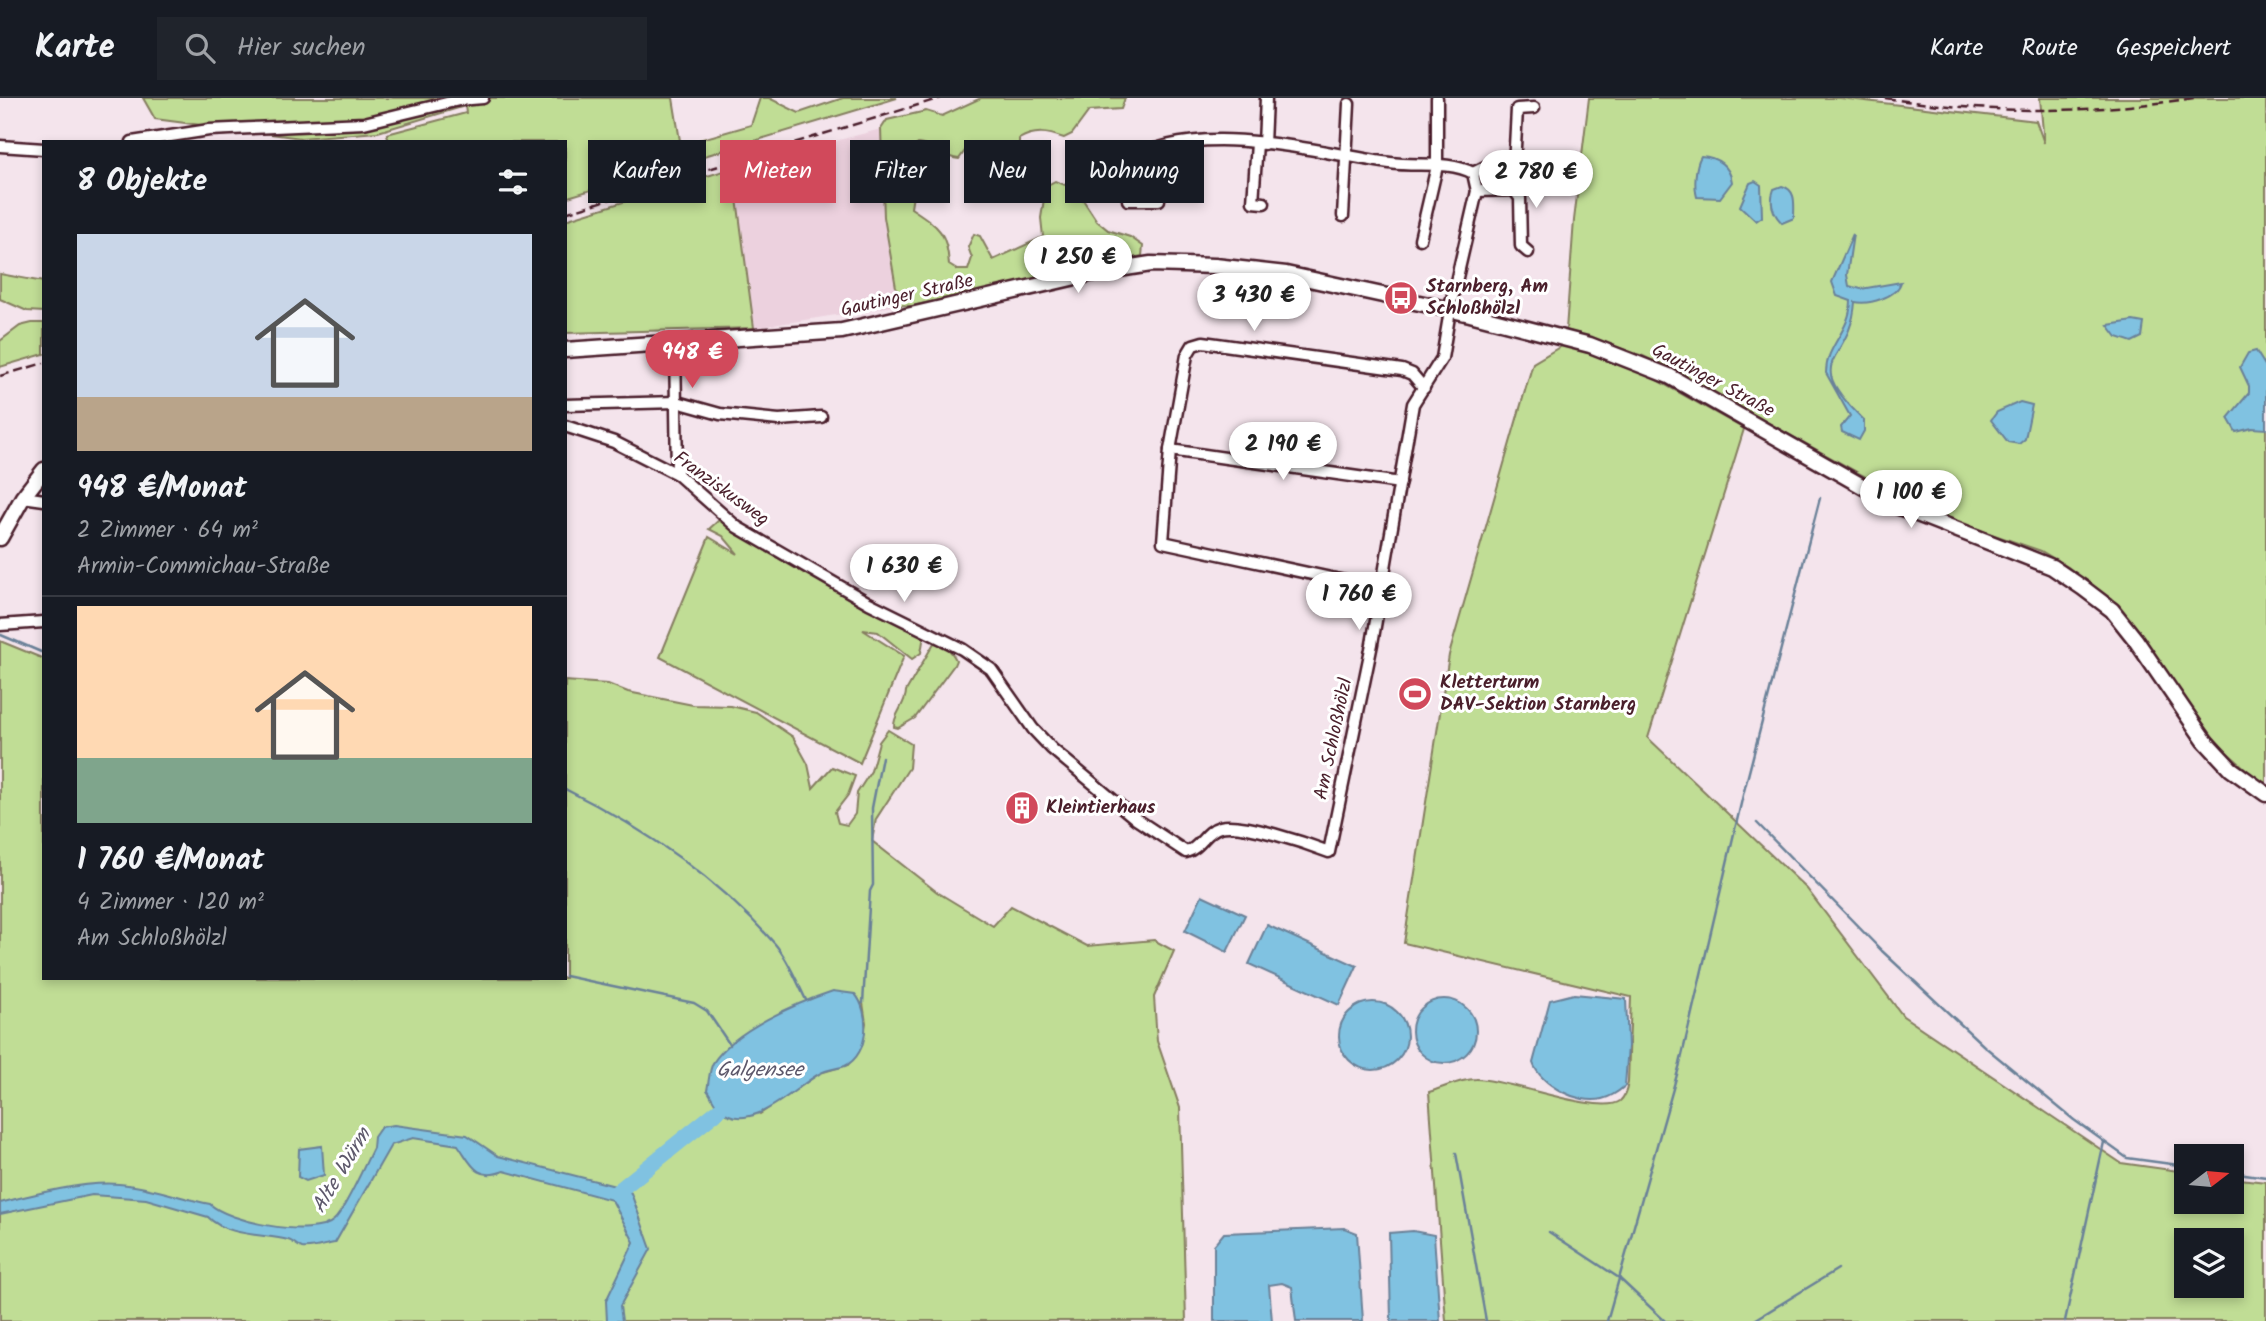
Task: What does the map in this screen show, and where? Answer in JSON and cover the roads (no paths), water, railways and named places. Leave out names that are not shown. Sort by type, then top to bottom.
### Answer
[{"type":"main road","name":"Gautinger Straße","points":[[567,349],[842,331],[1093,273],[1151,264],[1216,266],[1286,274],[1450,310],[1590,345],[1646,366],[1722,404],[1899,507],[2052,568],[2112,610],[2205,741],[2231,769],[2266,794]]},
{"type":"main road","points":[[0,538],[23,497],[42,473]]},
{"type":"street","points":[[145,140],[209,130],[364,123],[459,100],[483,98]]},
{"type":"street","points":[[1264,204],[1253,202],[1266,98]]},
{"type":"street","points":[[1420,239],[1437,166],[1437,98]]},
{"type":"street","points":[[1343,216],[1349,104]]},
{"type":"street","points":[[1528,252],[1521,246],[1520,198],[1514,190],[1514,166],[1517,108],[1534,108]]},
{"type":"street","points":[[1204,143],[1261,144],[1392,163],[1460,167],[1473,173]]},
{"type":"street","points":[[0,146],[42,149]]},
{"type":"street","points":[[1157,150],[1159,200],[1128,200],[1128,162],[1157,150]]},
{"type":"street","points":[[1473,173],[1487,166],[1514,166]]},
{"type":"street","points":[[1473,173],[1477,191],[1514,190]]},
{"type":"street","name":"Am Schloßhölzl","points":[[1209,833],[1221,826],[1233,827],[1291,838],[1329,852],[1382,589],[1413,404],[1442,358],[1477,191]]},
{"type":"street","points":[[1382,589],[1163,542],[1170,450],[1187,355],[1193,345],[1203,342],[1402,370],[1412,374],[1424,388]]},
{"type":"street","points":[[675,343],[677,474]]},
{"type":"street","points":[[567,405],[677,402],[720,414],[779,420],[821,417]]},
{"type":"street","name":"Franziskusweg","points":[[567,427],[614,442],[677,474],[737,527],[869,603],[962,649],[991,669],[1033,729],[1136,819],[1186,852],[1195,850],[1209,833]]},
{"type":"street","points":[[1170,450],[1400,484]]},
{"type":"street","points":[[23,497],[42,500]]},
{"type":"street","points":[[0,625],[42,622]]},
{"type":"water","points":[[1701,156],[1717,160],[1729,171],[1732,182],[1720,198],[1697,197],[1697,165]]},
{"type":"water","points":[[1755,181],[1761,185],[1762,217],[1756,221],[1740,206],[1750,183]]},
{"type":"water","points":[[1782,186],[1790,191],[1794,198],[1794,218],[1782,223],[1774,211],[1772,194],[1774,189]]},
{"type":"water","points":[[1853,234],[1847,275],[1849,286],[1861,289],[1901,282],[1894,292],[1882,299],[1855,302],[1851,323],[1833,361],[1831,371],[1834,383],[1844,399],[1864,420],[1864,431],[1859,440],[1842,432],[1841,427],[1850,416],[1826,373],[1830,354],[1850,312],[1851,301],[1837,296],[1832,282]]},
{"type":"water","points":[[2133,321],[2144,323],[2142,337],[2132,342],[2117,337],[2108,325]]},
{"type":"water","points":[[2256,351],[2266,367],[2266,429],[2252,428],[2236,432],[2228,418],[2249,393],[2249,386],[2240,367],[2248,353]]},
{"type":"water","points":[[2020,402],[2032,405],[2025,439],[2019,444],[2008,442],[1991,420],[1997,412]]},
{"type":"water","points":[[1202,895],[1245,915],[1227,952],[1185,931]]},
{"type":"water","points":[[1267,925],[1357,966],[1339,1005],[1249,964]]},
{"type":"water","name":"Galgensee","points":[[833,991],[855,994],[863,1011],[863,1042],[853,1060],[845,1066],[819,1074],[757,1114],[731,1116],[717,1106],[707,1090],[713,1063],[723,1051],[767,1019]]},
{"type":"water","points":[[1574,994],[1626,999],[1628,1046],[1625,1086],[1605,1098],[1593,1100],[1572,1096],[1552,1086],[1533,1063],[1550,1000]]},
{"type":"water","points":[[1438,999],[1450,999],[1467,1008],[1474,1019],[1474,1043],[1467,1054],[1450,1063],[1438,1063],[1426,1058],[1417,1049],[1412,1037],[1412,1025],[1417,1013],[1426,1004]]},
{"type":"water","points":[[1373,1002],[1386,1005],[1397,1012],[1404,1023],[1407,1036],[1404,1049],[1397,1060],[1386,1067],[1373,1070],[1360,1067],[1349,1060],[1342,1049],[1339,1036],[1342,1023],[1349,1012],[1360,1005]]},
{"type":"water","points":[[394,1125],[467,1135],[498,1156],[623,1188],[631,1193],[651,1249],[620,1306],[622,1321],[607,1321],[606,1301],[634,1242],[612,1200],[504,1171],[495,1174],[481,1172],[475,1169],[458,1145],[413,1138],[391,1145],[335,1243],[314,1248],[302,1248],[292,1241],[235,1231],[208,1217],[146,1199],[92,1195],[0,1214],[0,1203],[13,1199],[75,1186],[119,1184],[210,1204],[234,1216],[270,1226],[323,1226],[334,1220],[344,1207],[373,1148],[374,1137],[381,1127]]},
{"type":"water","points":[[322,1146],[324,1175],[306,1181],[298,1177],[299,1149]]},
{"type":"water","points":[[1344,1228],[1357,1233],[1363,1321],[1296,1321],[1292,1287],[1282,1283],[1269,1285],[1272,1321],[1214,1321],[1214,1245],[1224,1233]]},
{"type":"water","points":[[1413,1231],[1434,1235],[1440,1321],[1391,1321],[1389,1233]]},
{"type":"waterway","points":[[1607,1321],[1680,1064],[1743,795],[1820,498]]},
{"type":"waterway","points":[[1,635],[41,652]]},
{"type":"waterway","points":[[863,1003],[870,891],[873,885],[872,808],[882,757]]},
{"type":"waterway","points":[[567,790],[651,838],[678,856],[728,897],[780,950],[806,1000]]},
{"type":"waterway","points":[[1757,823],[1882,951],[1984,1046],[2074,1120],[2127,1158],[2174,1164]]},
{"type":"waterway","points":[[567,976],[694,1003],[707,1011],[730,1045]]},
{"type":"waterway","points":[[616,1193],[719,1110]]},
{"type":"waterway","points":[[2065,1321],[2104,1142]]},
{"type":"waterway","points":[[1456,1153],[1486,1321]]},
{"type":"waterway","points":[[2244,1174],[2266,1177]]},
{"type":"waterway","points":[[1549,1232],[1619,1278],[1665,1321]]},
{"type":"waterway","points":[[1753,1321],[1838,1269]]},
{"type":"railway","points":[[567,212],[941,98]]},
{"type":"railway","points":[[1885,98],[1962,107],[2039,110],[2117,107],[2194,98]]},
{"type":"railway","points":[[0,376],[42,364]]},
{"type":"place","name":"Starnberg, Am Schloßhölzl","points":[[1401,298]]},
{"type":"place","name":"Kletterturm DAV-Sektion Starnberg","points":[[1415,694]]},
{"type":"place","name":"Kleintierhaus","points":[[1022,808]]},
{"type":"water label","name":"Alte Würm","points":[[342,1171]]}]
